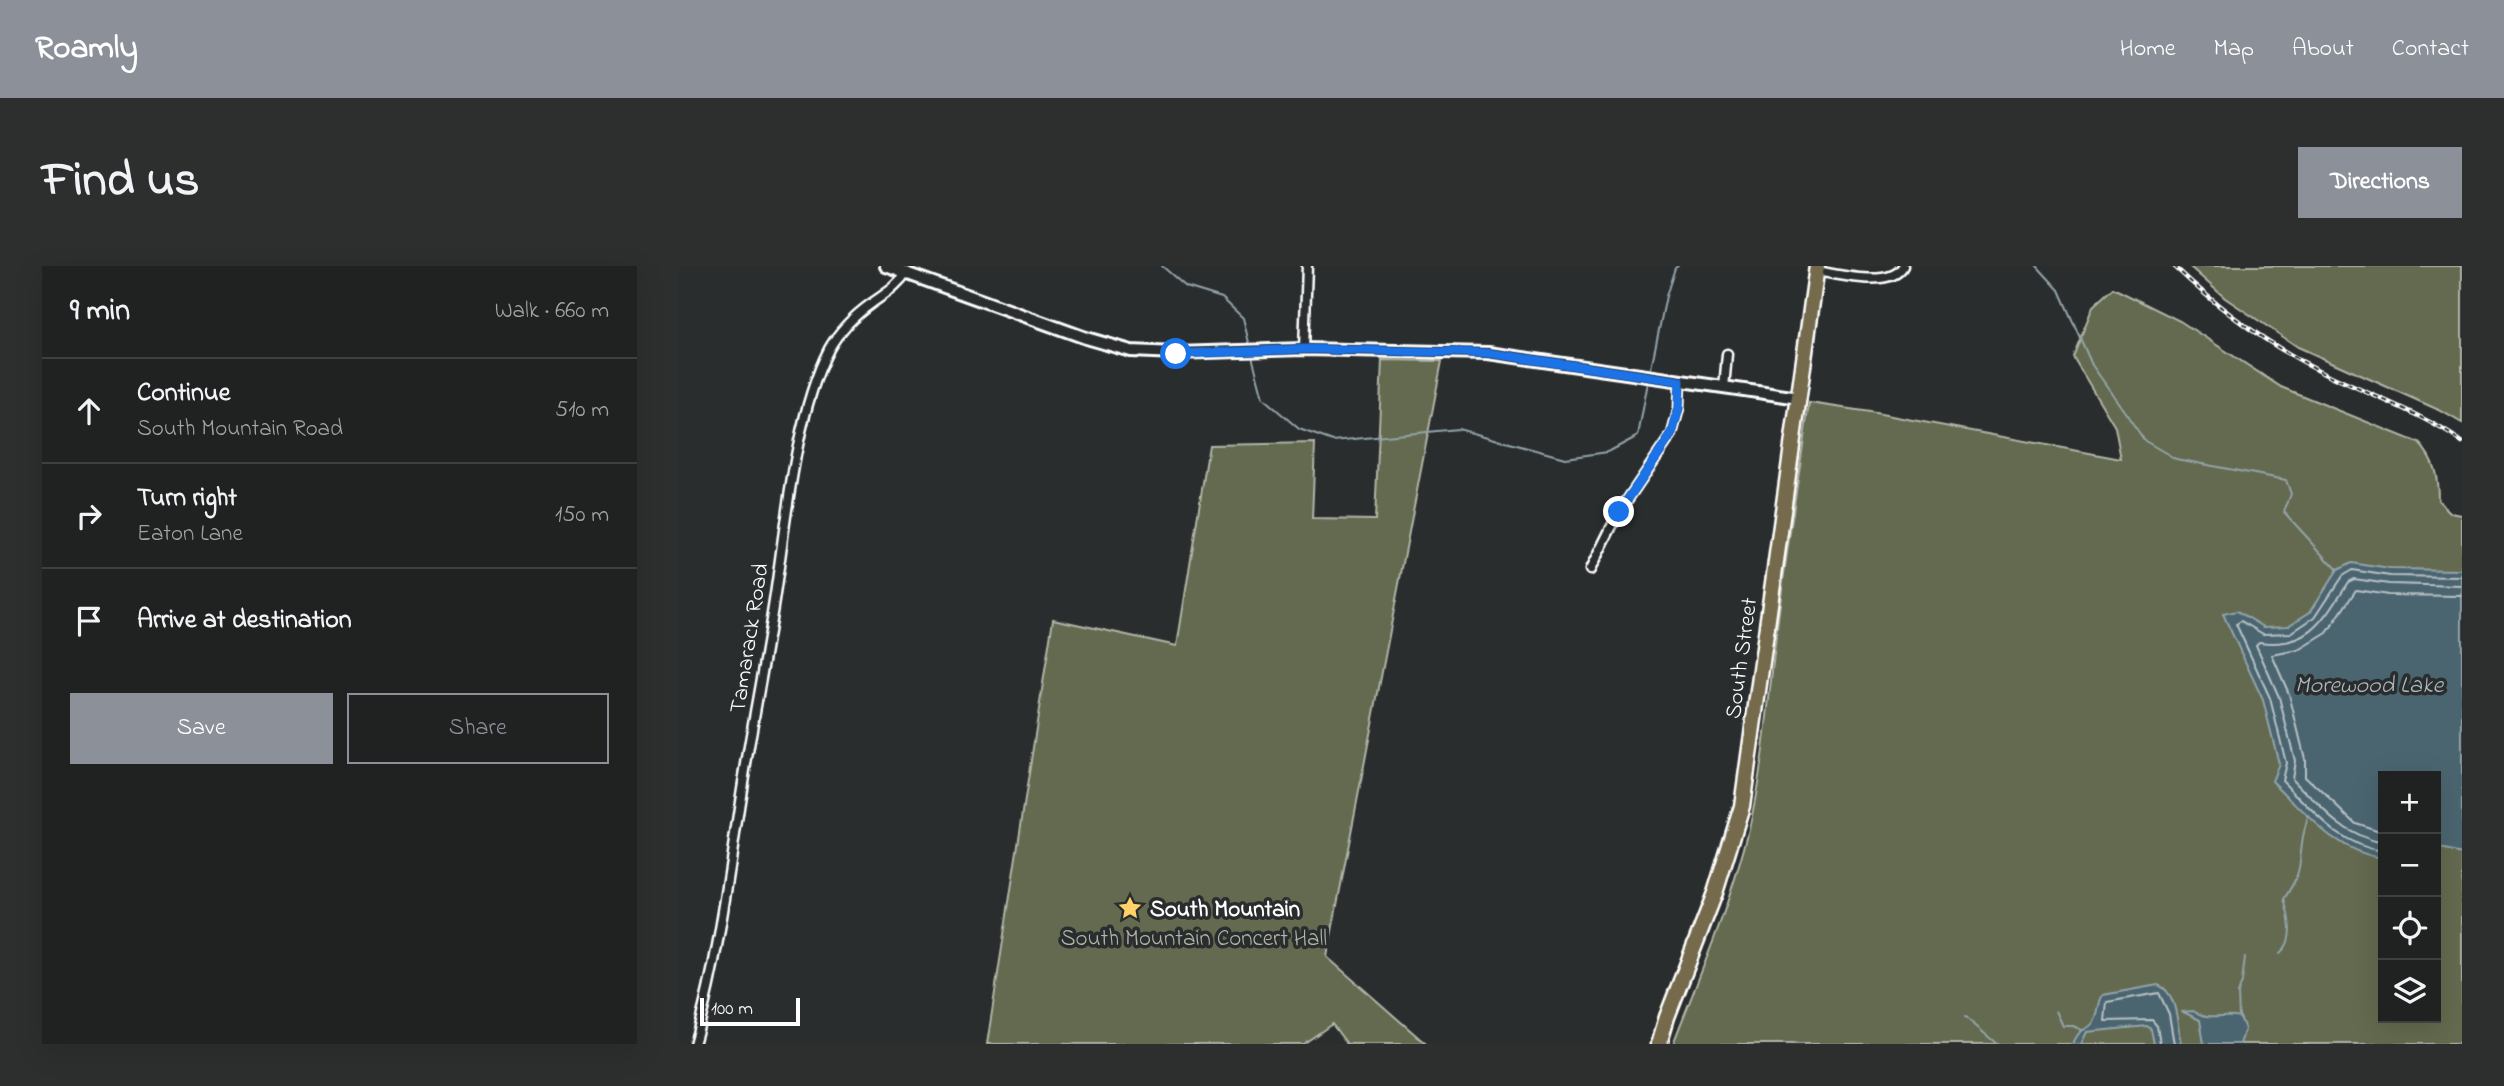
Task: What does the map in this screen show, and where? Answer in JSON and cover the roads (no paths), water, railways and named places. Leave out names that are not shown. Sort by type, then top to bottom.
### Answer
[{"type":"highway","name":"South Street","points":[[1659,1044],[1715,893],[1742,806],[1817,269]]},
{"type":"street","points":[[887,266],[1086,338],[1131,351],[1176,354],[1304,349],[1488,353],[1799,398]]},
{"type":"street","points":[[1304,349],[1307,266]]},
{"type":"street","points":[[1817,269],[1868,278],[1885,278],[1895,276],[1903,266]]},
{"type":"street","name":"Tamarack Road","points":[[694,1044],[722,910],[785,525],[802,430],[811,396],[829,350],[844,328],[892,290],[907,272]]},
{"type":"street","points":[[1724,388],[1727,354]]},
{"type":"street","points":[[1590,570],[1619,512],[1672,434],[1679,408],[1680,381]]},
{"type":"water","name":"Morewood Lake","points":[[2351,563],[2390,569],[2462,570],[2462,854],[2441,849],[2441,771],[2378,771],[2378,857],[2350,848],[2335,839],[2309,818],[2272,781],[2279,764],[2263,700],[2223,614],[2237,611],[2264,627],[2288,626],[2310,612],[2337,570]]},
{"type":"water","points":[[2158,985],[2165,989],[2173,1002],[2181,1044],[2154,1044],[2151,1029],[2147,1026],[2087,1032],[2081,1044],[2073,1044],[2078,1034],[2095,1020],[2103,995]]},
{"type":"water","points":[[2193,1011],[2204,1016],[2240,1017],[2245,1029],[2240,1044],[2204,1044],[2200,1020],[2183,1012]]},
{"type":"waterway","points":[[1162,266],[1186,287],[1222,298],[1243,318],[1250,347]]},
{"type":"waterway","points":[[1650,373],[1666,296],[1678,266]]},
{"type":"waterway","points":[[2037,266],[2059,290],[2092,365],[2145,441],[2176,459],[2286,480],[2291,494],[2284,512],[2337,570]]},
{"type":"waterway","points":[[1252,356],[1263,398],[1299,429],[1333,441],[1458,429],[1565,458],[1608,452],[1638,436],[1648,382]]},
{"type":"waterway","points":[[2280,953],[2290,935],[2284,899],[2298,872],[2309,816]]},
{"type":"waterway","points":[[2239,1018],[2238,993],[2245,957]]},
{"type":"waterway","points":[[2056,1011],[2063,1026],[2082,1030]]},
{"type":"waterway","points":[[1965,1017],[1997,1044]]},
{"type":"railway","points":[[2174,266],[2209,298],[2266,340],[2327,374],[2413,414],[2462,442]]},
{"type":"place","name":"South Mountain","points":[[1130,908]]},
{"type":"park label","name":"South Mountain Concert Hall","points":[[1194,937]]}]
